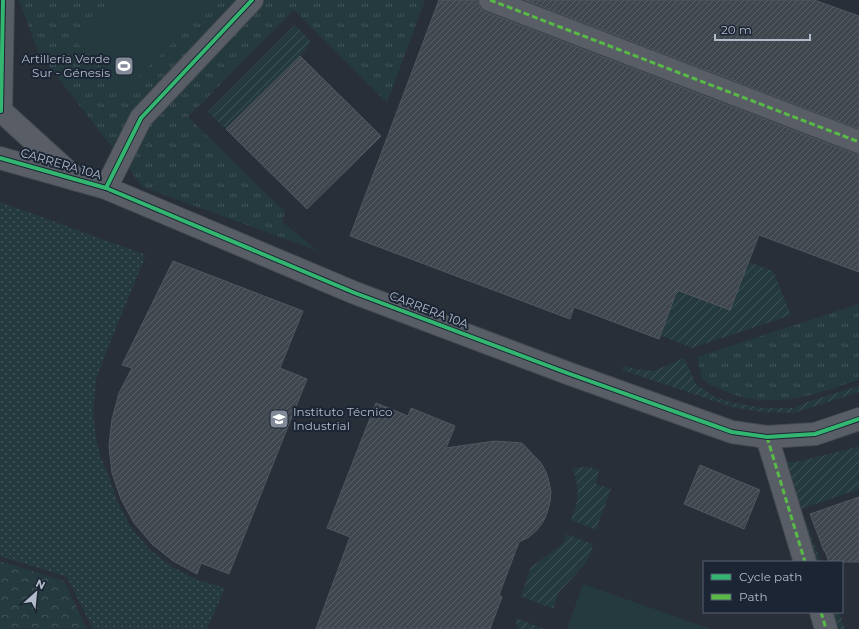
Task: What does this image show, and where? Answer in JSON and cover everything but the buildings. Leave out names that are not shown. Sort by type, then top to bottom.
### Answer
[{"type":"street","points":[[3,0],[0,111],[78,180]]},
{"type":"street","points":[[106,188],[141,118],[252,0]]},
{"type":"street","points":[[490,0],[859,142]]},
{"type":"street","name":"CARRERA 10A","points":[[0,158],[106,188],[354,292],[563,371],[732,432],[767,437],[816,434],[859,419]]},
{"type":"street","points":[[767,437],[805,561]]},
{"type":"street","points":[[820,613],[826,629]]},
{"type":"green space","points":[[19,0],[425,0],[387,103],[294,10],[188,117],[285,212],[282,222],[318,251],[143,187],[38,52]]},
{"type":"green space","name":"Artillería Verde Sur - Génesis","points":[[120,0],[202,0],[210,7],[124,90],[76,42]]},
{"type":"green space","points":[[295,25],[311,42],[303,53],[226,129],[208,112]]},
{"type":"green space","points":[[0,202],[146,255],[96,380],[93,411],[96,439],[101,458],[117,501],[130,526],[149,549],[171,566],[195,579],[225,588],[207,629],[93,629],[67,577],[0,556]]},
{"type":"green space","points":[[749,262],[773,271],[791,315],[692,348],[660,335],[677,290],[730,310]]},
{"type":"green space","points":[[859,304],[859,380],[817,393],[791,399],[762,400],[737,396],[707,383],[702,378],[697,357]]},
{"type":"green space","points":[[684,358],[696,384],[716,398],[734,403],[763,408],[794,408],[810,401],[859,386],[859,392],[794,413],[761,412],[732,407],[622,370],[624,366],[654,371]]},
{"type":"green space","points":[[859,446],[859,489],[801,509],[821,561],[796,561],[764,468],[766,462],[795,462]]},
{"type":"green space","points":[[586,467],[599,469],[596,484],[611,489],[596,530],[571,520],[576,507],[578,494],[575,475],[572,468]]},
{"type":"green space","points":[[566,534],[593,544],[591,552],[584,565],[559,592],[553,609],[521,596],[531,567],[559,547],[564,542]]},
{"type":"green space","points":[[0,561],[64,581],[87,629],[0,629]]},
{"type":"green space","points":[[583,584],[711,629],[567,629]]},
{"type":"green space","points":[[813,613],[839,613],[845,629],[819,629]]},
{"type":"green space","points":[[516,618],[544,629],[517,629]]},
{"type":"marked path","points":[[490,0],[859,142]]},
{"type":"marked path","points":[[767,437],[805,561]]},
{"type":"marked path","points":[[821,613],[826,629]]},
{"type":"cycle path","points":[[1,111],[3,0]]},
{"type":"cycle path","points":[[106,188],[141,118],[252,0]]},
{"type":"cycle path","points":[[0,158],[106,188],[355,293],[570,374],[732,432],[767,437],[815,434],[859,419]]},
{"type":"place","name":"Artillería Verde Sur - Génesis","points":[[124,66]]},
{"type":"place","name":"Instituto Técnico Industrial","points":[[279,419]]}]
